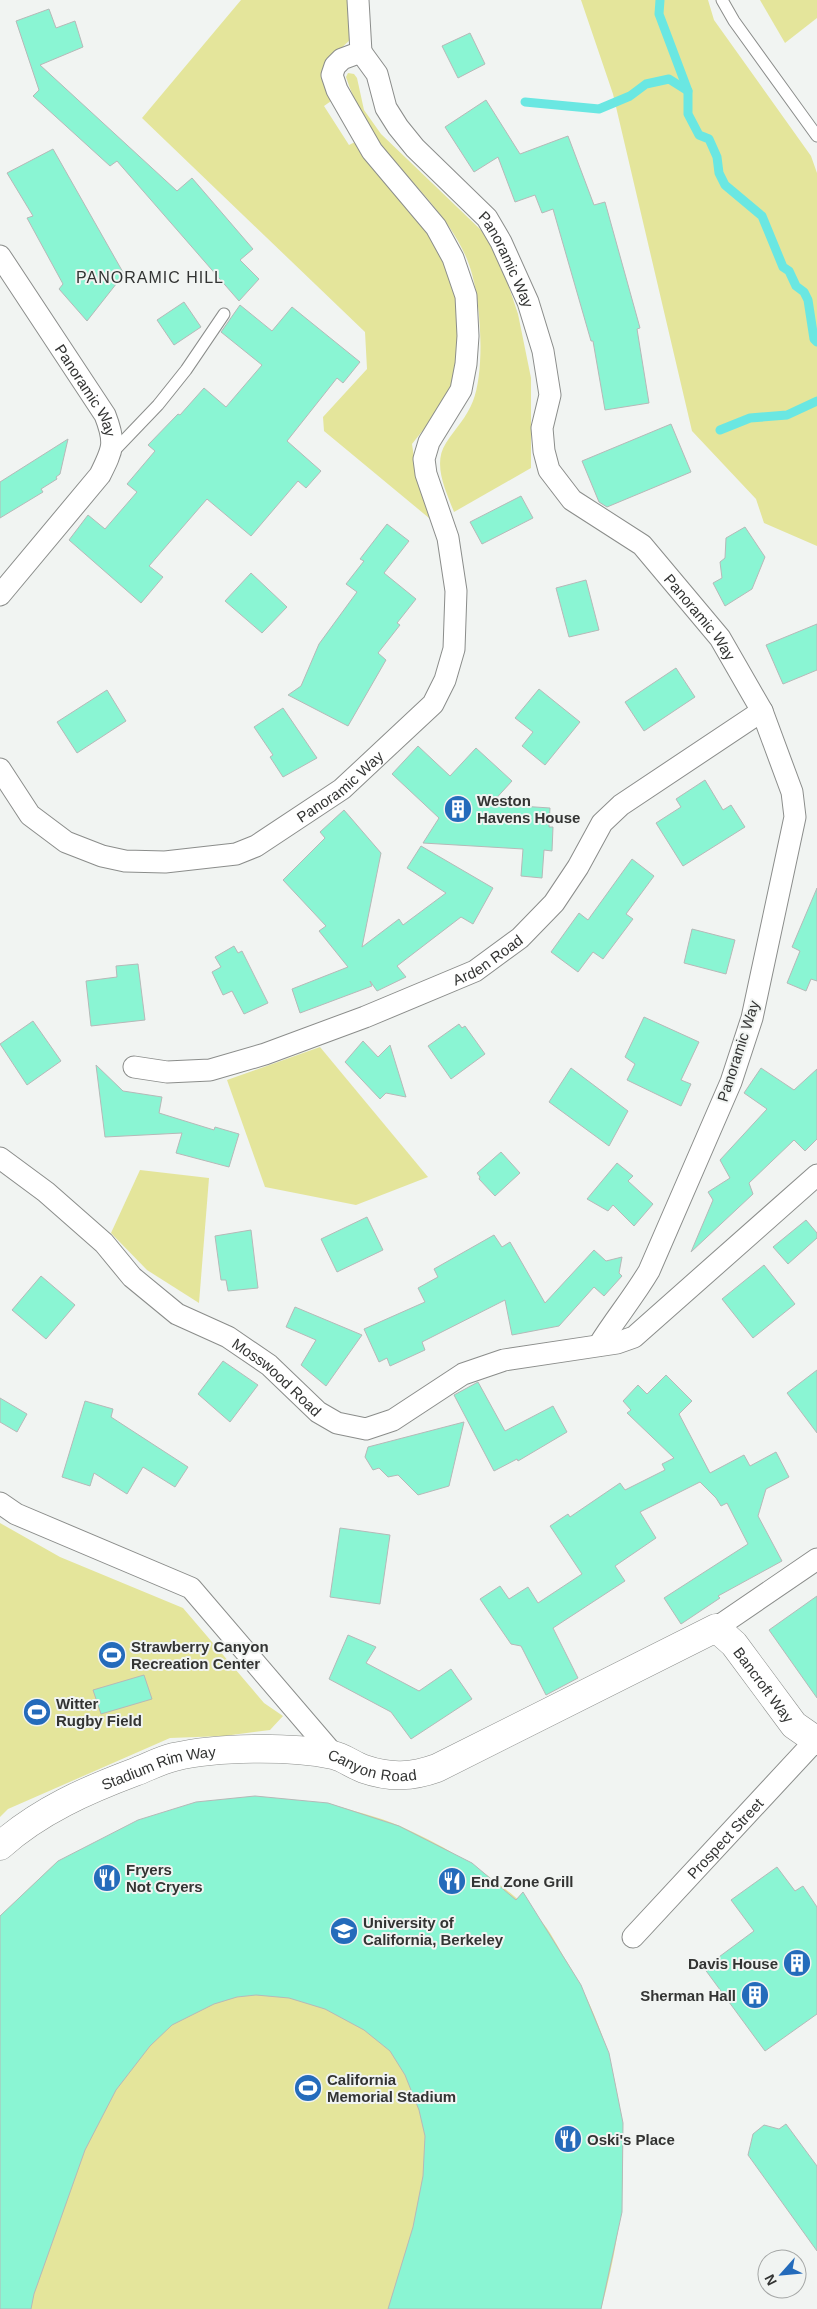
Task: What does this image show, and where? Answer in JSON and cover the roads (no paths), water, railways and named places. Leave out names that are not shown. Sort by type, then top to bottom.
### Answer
[{"type":"street","points":[[358,0],[361,52]]},
{"type":"street","name":"Panoramic Way","points":[[0,768],[30,815],[66,842],[102,856],[125,861],[165,862],[236,854],[256,846],[342,789],[433,704],[445,680],[454,649],[456,591],[448,538],[426,474],[424,459],[429,442],[461,390],[466,364],[468,336],[466,296],[453,258],[436,227],[372,151],[337,90],[332,75],[335,66],[342,59],[361,52],[377,74],[386,108],[398,128],[415,148],[487,218],[505,251],[528,302],[543,351],[550,395],[542,428],[544,451],[550,470],[572,500],[600,520],[630,535],[648,552],[720,638],[762,711],[792,792],[795,817],[752,1018],[731,1082],[648,1272],[632,1300],[616,1317],[599,1345]]},
{"type":"street","name":"Panoramic Way","points":[[0,256],[105,415],[113,436],[110,455],[100,475],[0,595]]},
{"type":"street","name":"Arden Road","points":[[134,1067],[167,1072],[210,1070],[265,1054],[365,1017],[475,970],[520,938],[554,903],[578,867],[602,823],[621,805],[762,711]]},
{"type":"street","name":"Mosswood Road","points":[[0,1158],[60,1205],[104,1243],[132,1277],[177,1314],[236,1343],[268,1365],[318,1412],[337,1423],[366,1429],[393,1420],[464,1374],[504,1360],[599,1345]]},
{"type":"street","points":[[599,1345],[617,1343],[634,1337],[817,1175]]},
{"type":"street","name":"Canyon Road","points":[[0,1503],[16,1514],[191,1588],[334,1755],[363,1768],[391,1776],[417,1775],[437,1768],[716,1628]]},
{"type":"street","points":[[716,1628],[817,1558]]},
{"type":"street","name":"Bancroft Way","points":[[716,1628],[734,1644],[794,1724],[816,1741]]},
{"type":"street","name":"Prospect Street","points":[[632,1937],[816,1741]]},
{"type":"street","name":"Stadium Rim Way","points":[[0,1846],[12,1835],[64,1802],[100,1785],[174,1757],[220,1750],[271,1750],[334,1755]]},
{"type":"lane","points":[[722,0],[734,21],[817,136]]},
{"type":"lane","points":[[110,455],[158,405],[186,370],[224,314]]},
{"type":"waterway","points":[[660,0],[659,14],[688,91],[688,114],[699,135],[709,139],[717,157],[719,173],[725,185],[762,216],[783,267],[789,271],[796,286],[804,292],[808,300],[814,339],[817,342]]},
{"type":"waterway","points":[[525,102],[599,109],[630,96],[646,84],[669,79],[688,91]]},
{"type":"waterway","points":[[720,430],[750,418],[787,415],[817,401]]},
{"type":"place","name":"Weston Havens House","points":[[458,809]]},
{"type":"place","name":"Strawberry Canyon Recreation Center","points":[[112,1655]]},
{"type":"place","name":"Witter Rugby Field","points":[[37,1712]]},
{"type":"place","name":"Fryers Not Cryers","points":[[107,1878]]},
{"type":"place","name":"End Zone Grill","points":[[452,1881]]},
{"type":"place","name":"University of California, Berkeley","points":[[344,1931]]},
{"type":"place","name":"Davis House","points":[[797,1963]]},
{"type":"place","name":"Sherman Hall","points":[[755,1995]]},
{"type":"place","name":"California Memorial Stadium","points":[[308,2088]]},
{"type":"place","name":"Oski's Place","points":[[568,2139]]},
{"type":"district","name":"PANORAMIC HILL","points":[[150,277]]}]
